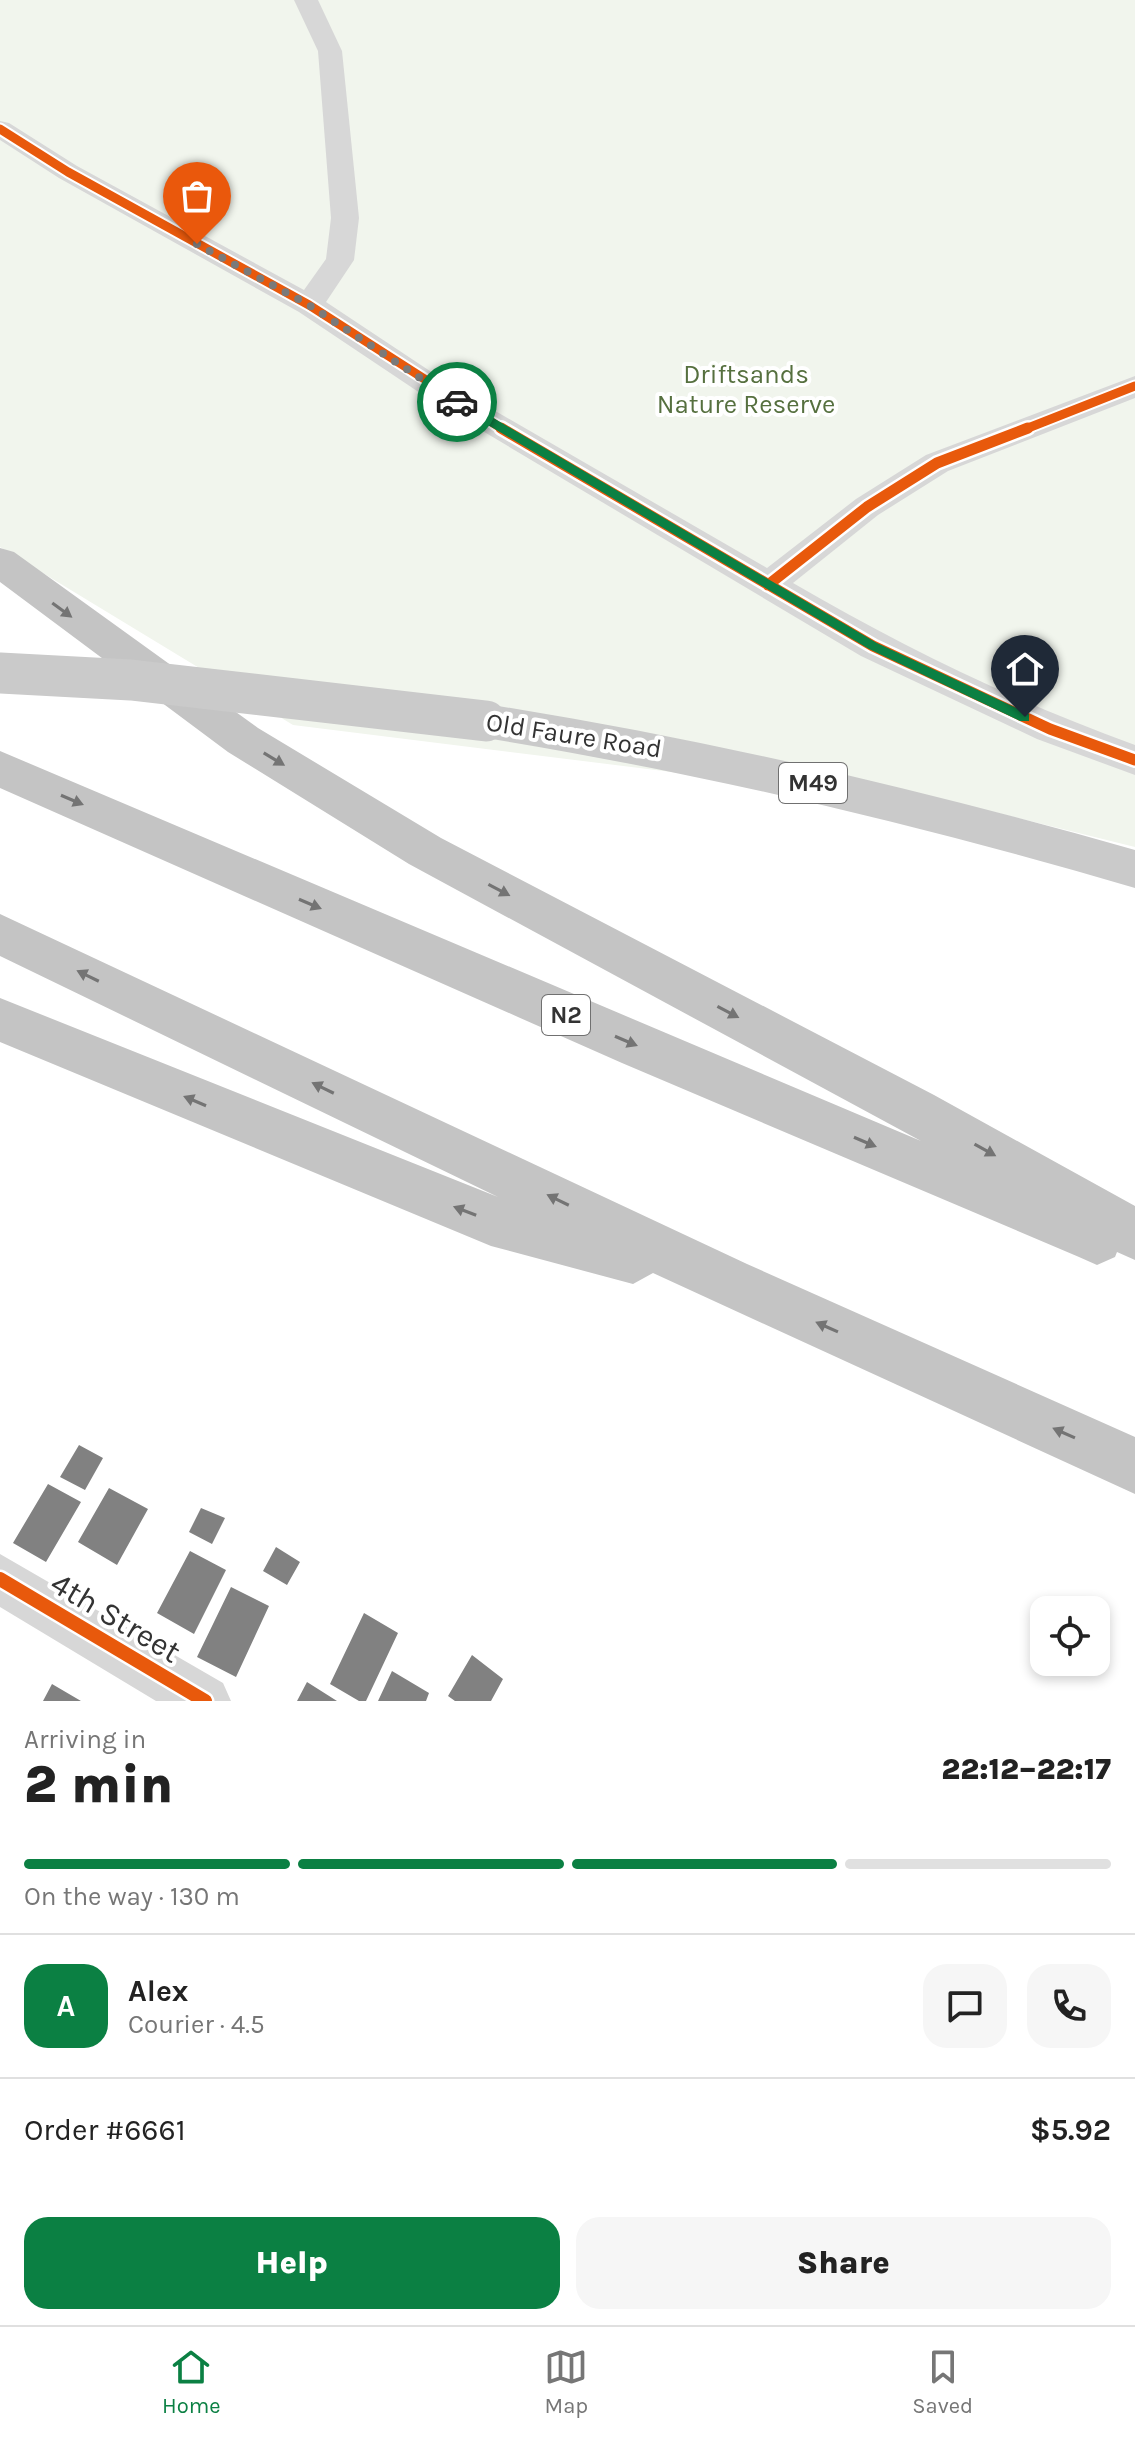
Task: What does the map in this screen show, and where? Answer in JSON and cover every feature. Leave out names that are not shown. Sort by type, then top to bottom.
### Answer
[{"type":"highway","points":[[0,562],[243,740],[425,851],[917,1112],[1135,1234]]},
{"type":"highway","name":"N2","points":[[0,769],[639,1047],[1135,1255]]},
{"type":"highway","points":[[0,934],[729,1282],[1135,1466]]},
{"type":"highway","points":[[0,1020],[491,1221],[729,1282]]},
{"type":"main road","name":"Old Faure Road","points":[[0,673],[131,680],[486,721],[613,740],[768,772],[1135,869]]},
{"type":"street","points":[[306,0],[330,51],[345,218],[340,260],[309,305]]},
{"type":"street","points":[[0,129],[68,172],[309,305],[443,394],[900,659],[1050,729],[1135,760]]},
{"type":"street","points":[[768,585],[867,507],[937,463],[1135,386]]},
{"type":"street","name":"4th Street","points":[[0,1579],[205,1701]]},
{"type":"green space","name":"Driftsands Nature Reserve","points":[[0,0],[1135,0],[1135,847],[994,812],[293,725],[0,547]]},
{"type":"building","points":[[79,1445],[103,1458],[85,1490],[60,1477]]},
{"type":"building","points":[[48,1484],[81,1502],[46,1562],[13,1543]]},
{"type":"building","points":[[109,1488],[148,1509],[117,1565],[78,1542]]},
{"type":"building","points":[[201,1508],[225,1518],[212,1544],[189,1532]]},
{"type":"building","points":[[276,1547],[300,1562],[287,1585],[263,1571]]},
{"type":"building","points":[[190,1551],[226,1570],[194,1634],[157,1613]]},
{"type":"building","points":[[231,1587],[269,1606],[236,1677],[197,1657]]},
{"type":"building","points":[[364,1613],[398,1633],[366,1701],[359,1701],[330,1684]]},
{"type":"building","points":[[472,1655],[503,1679],[491,1701],[455,1701],[448,1696]]},
{"type":"building","points":[[392,1671],[429,1693],[426,1701],[378,1701]]},
{"type":"building","points":[[307,1682],[337,1701],[297,1701]]},
{"type":"building","points":[[52,1684],[81,1701],[43,1701]]},
{"type":"cycle path","points":[[0,129],[68,172],[309,305],[443,394],[873,646],[1050,729],[1135,760]]},
{"type":"cycle path","points":[[768,585],[867,507],[937,463],[1135,386]]},
{"type":"cycle path","points":[[0,1579],[205,1701]]},
{"type":"way so far","points":[[197,244],[309,305],[457,402]]},
{"type":"route","points":[[457,402],[873,646],[1025,717]]}]
